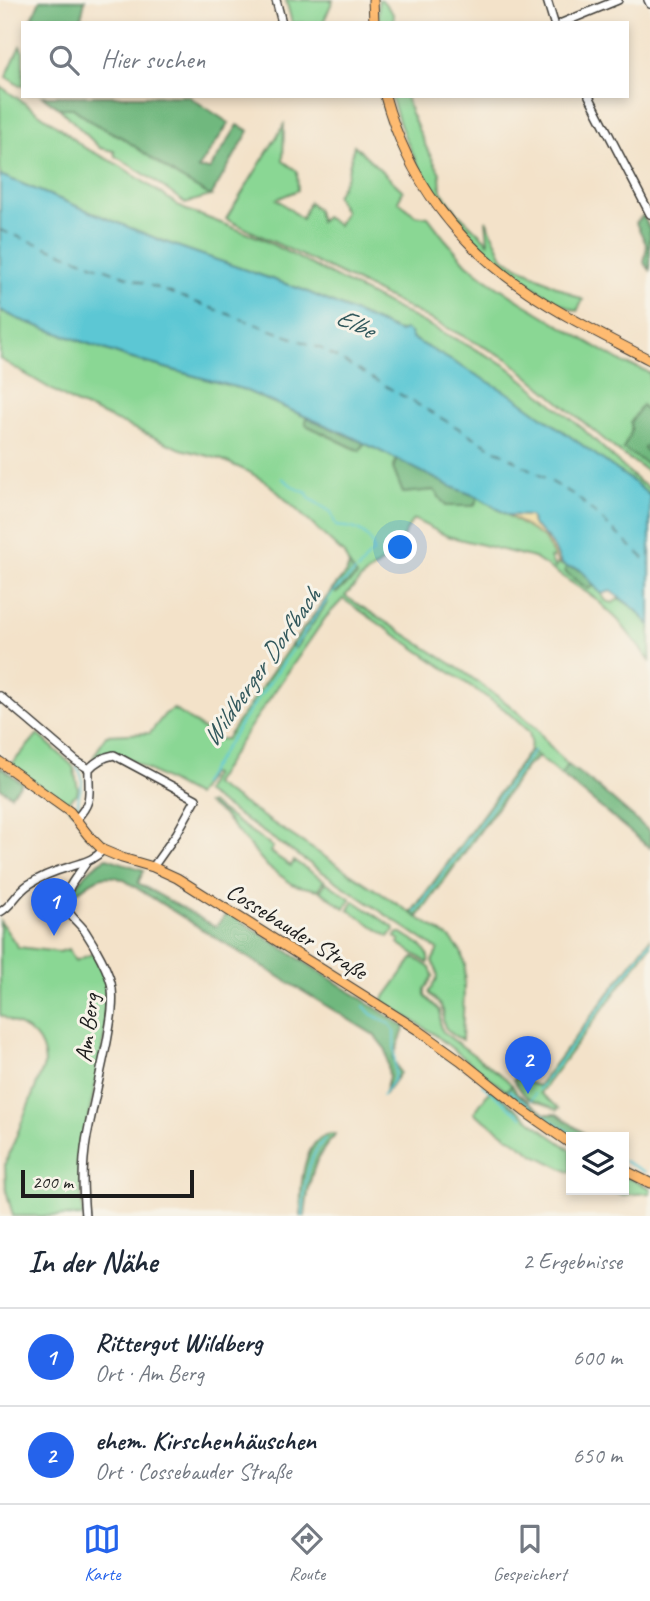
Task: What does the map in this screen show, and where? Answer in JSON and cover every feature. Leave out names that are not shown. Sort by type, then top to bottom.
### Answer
[{"type":"main road","points":[[373,0],[373,21]]},
{"type":"main road","points":[[386,98],[408,159],[428,195],[477,251],[530,293],[650,360]]},
{"type":"main road","name":"Cossebauder Straße","points":[[0,762],[63,806],[103,850],[177,878],[418,1030],[566,1140]]},
{"type":"main road","points":[[629,1172],[650,1183]]},
{"type":"street","points":[[276,0],[281,21]]},
{"type":"street","points":[[547,0],[553,21]]},
{"type":"street","points":[[567,21],[618,0]]},
{"type":"street","points":[[590,98],[650,214]]},
{"type":"street","points":[[0,696],[89,769]]},
{"type":"street","points":[[76,819],[90,798],[89,769],[104,757],[114,755],[196,799],[177,834],[152,867]]},
{"type":"street","points":[[0,912],[8,908],[30,883],[70,866],[86,863],[103,850]]},
{"type":"street","name":"Am Berg","points":[[85,1216],[82,1167],[113,999],[111,981],[106,970],[84,930],[66,905],[68,891],[86,863]]},
{"type":"green space","points":[[40,0],[85,0],[80,21],[31,21]]},
{"type":"green space","points":[[286,0],[333,0],[324,21],[291,21]]},
{"type":"green space","points":[[378,0],[382,0],[394,15],[393,21],[379,21]]},
{"type":"green space","points":[[20,46],[21,86],[6,77]]},
{"type":"green space","points":[[0,86],[83,147],[119,165],[184,209],[260,238],[504,364],[581,427],[639,482],[650,488],[650,496],[515,397],[415,340],[410,333],[395,330],[303,290],[165,242],[0,175]]},
{"type":"green space","points":[[45,98],[191,98],[229,123],[198,169],[210,169],[238,125],[249,131],[211,196],[73,108],[59,108]]},
{"type":"green space","points":[[392,98],[407,98],[410,111],[440,173],[441,191],[458,213],[488,242],[486,220],[504,259],[583,300],[577,311],[551,298],[507,269],[472,238],[429,184],[402,131]]},
{"type":"green space","points":[[59,108],[73,108],[211,196],[185,203],[115,156],[114,151],[100,148]]},
{"type":"green space","points":[[284,125],[283,161],[297,171],[298,190],[277,199],[302,219],[309,202],[317,210],[320,222],[325,217],[338,225],[345,212],[336,196],[347,176],[354,145],[403,191],[398,201],[415,215],[428,217],[467,264],[485,278],[625,364],[650,373],[650,473],[619,452],[508,359],[226,219]]},
{"type":"green space","points":[[643,215],[650,230],[650,270],[644,263],[647,246],[636,223]]},
{"type":"green space","points":[[0,310],[18,319],[129,358],[242,389],[306,417],[306,425],[359,451],[364,443],[397,459],[393,468],[403,493],[434,490],[446,506],[474,506],[478,497],[544,538],[555,557],[550,558],[555,568],[558,563],[566,567],[565,572],[588,589],[595,585],[606,601],[613,603],[619,598],[635,609],[650,625],[650,661],[618,620],[595,598],[534,558],[447,536],[413,519],[384,561],[364,576],[345,596],[464,672],[508,704],[537,729],[568,765],[561,775],[530,750],[529,732],[504,709],[343,599],[326,617],[213,784],[451,939],[461,952],[465,965],[462,1040],[447,1029],[443,1022],[444,1012],[429,992],[438,977],[432,961],[438,950],[204,792],[213,775],[210,774],[196,796],[116,752],[107,753],[95,760],[93,758],[106,735],[150,733],[165,714],[174,709],[218,739],[226,739],[291,645],[295,648],[327,602],[325,600],[332,590],[336,593],[357,576],[344,554],[269,484],[220,459],[181,449],[73,402],[0,359]]},
{"type":"green space","points":[[642,405],[650,415],[650,443],[644,448],[650,454],[650,466],[623,449],[631,432],[631,422]]},
{"type":"green space","points":[[306,417],[364,443],[360,451],[306,425]]},
{"type":"green space","points":[[397,459],[478,497],[474,506],[446,506],[434,490],[403,493],[393,468]]},
{"type":"green space","points":[[349,565],[357,576],[336,593],[332,590]]},
{"type":"green space","points":[[566,567],[582,572],[595,585],[588,589],[565,572]]},
{"type":"green space","points":[[325,600],[328,602],[295,648],[291,645]]},
{"type":"green space","points":[[38,734],[72,765],[78,789],[77,794],[69,800],[80,811],[73,811],[10,766]]},
{"type":"green space","points":[[530,750],[539,757],[527,766],[418,917],[411,913]]},
{"type":"green space","points":[[568,765],[650,832],[650,848],[561,775]]},
{"type":"green space","points":[[0,766],[22,783],[11,795],[0,788]]},
{"type":"green space","points":[[210,803],[273,847],[270,852],[291,866],[294,861],[324,880],[318,890],[294,885],[268,867],[222,814],[207,804]]},
{"type":"green space","points":[[107,858],[144,870],[138,883],[216,927],[227,912],[405,1027],[393,1058],[400,1073],[384,1095],[389,1076],[386,1050],[374,1035],[124,880],[102,877],[72,896],[86,874]]},
{"type":"green space","points":[[326,882],[351,899],[345,908],[320,891]]},
{"type":"green space","points":[[354,901],[393,927],[389,937],[349,910]]},
{"type":"green space","points":[[0,921],[18,947],[59,952],[69,949],[75,961],[94,953],[108,981],[110,1002],[81,1151],[83,1216],[13,1216],[6,1190],[5,1165],[45,1063],[36,1038],[0,1015]]},
{"type":"green space","points":[[398,933],[424,949],[428,963],[398,943],[400,940],[395,937]]},
{"type":"green space","points":[[650,939],[650,946],[540,1093],[559,1108],[557,1110],[529,1099],[515,1078],[538,1086]]},
{"type":"green space","points":[[414,957],[430,968],[433,976],[425,989],[425,996],[440,1011],[440,1026],[444,1033],[505,1078],[512,1085],[506,1091],[434,1034],[382,1001]]},
{"type":"green space","points":[[512,1085],[517,1093],[545,1114],[557,1114],[582,1132],[566,1132],[566,1136],[506,1091]]},
{"type":"green space","points":[[491,1089],[566,1147],[566,1170],[535,1155],[474,1113]]},
{"type":"green space","points":[[335,1134],[316,1163],[305,1216],[301,1216],[302,1186],[308,1154],[319,1139]]},
{"type":"green space","points":[[629,1178],[650,1188],[650,1193],[629,1194]]},
{"type":"sand","points":[[508,515],[529,515],[532,524],[550,542],[562,565],[558,563],[544,538]]},
{"type":"water","name":"Elbe","points":[[0,175],[165,242],[303,290],[400,332],[405,330],[415,340],[515,397],[650,496],[650,625],[635,609],[611,591],[602,594],[579,569],[563,565],[550,542],[532,524],[529,516],[508,515],[478,497],[452,487],[346,434],[242,389],[129,358],[18,319],[0,310]]},
{"type":"waterway","name":"Wildberger Dorfbach","points":[[282,478],[331,512],[336,526],[353,528],[368,538],[373,553],[358,570]]},
{"type":"waterway","name":"Wildberger Dorfbach","points":[[201,785],[332,593],[355,572]]},
{"type":"waterway","points":[[415,913],[534,750]]},
{"type":"waterway","points":[[77,766],[82,779],[78,797],[79,808]]},
{"type":"waterway","points":[[538,1090],[650,942]]},
{"type":"waterway","points":[[364,1006],[371,1014],[390,1024],[394,1030],[394,1079],[382,1096]]},
{"type":"waterway","points":[[482,1085],[522,1117]]},
{"type":"waterway","points":[[509,1090],[534,1109]]},
{"type":"waterway","points":[[531,1100],[535,1094]]},
{"type":"waterway","points":[[540,1113],[569,1132]]},
{"type":"waterway","points":[[303,1216],[305,1185],[310,1165],[325,1139]]},
{"type":"waterway","points":[[629,1164],[645,1172]]},
{"type":"ferry route","points":[[0,230],[320,348],[576,496],[650,564]]},
{"type":"place","name":"Rittergut Wildberg","points":[[54,936]]},
{"type":"place","name":"ehem. Kirschenhäuschen","points":[[528,1094]]}]
